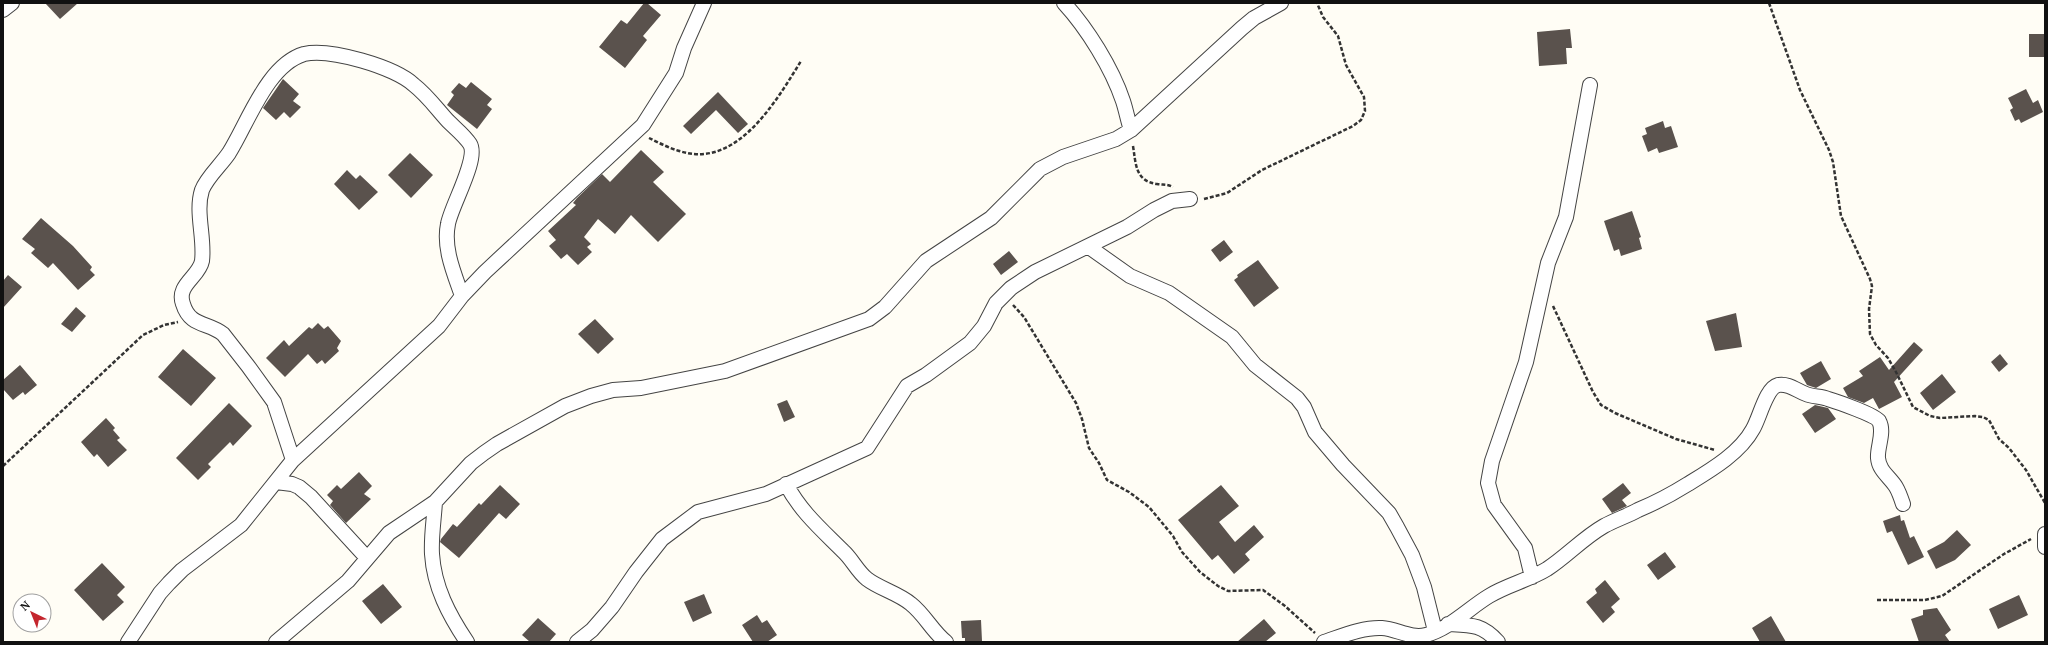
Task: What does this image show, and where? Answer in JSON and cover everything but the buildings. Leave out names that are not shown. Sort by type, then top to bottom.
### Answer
[{"type":"street","points":[[3,10],[12,3]]},
{"type":"street","points":[[128,642],[160,593],[169,583],[182,570],[235,531],[249,516],[293,460],[439,326],[462,296],[485,272],[636,132],[655,108],[676,73],[684,48],[704,3]]},
{"type":"street","points":[[1064,3],[1084,30],[1107,67],[1123,100],[1131,130]]},
{"type":"street","points":[[276,642],[348,581],[367,558],[398,526],[434,502],[472,463],[497,444],[565,406],[591,396],[613,390],[641,388],[725,372],[869,319],[885,307],[926,261],[991,218],[1040,169],[1063,157],[1116,139],[1131,130],[1242,28],[1254,18],[1281,3]]},
{"type":"street","points":[[293,460],[274,402],[248,366],[218,330],[192,320],[182,304],[183,288],[201,264],[200,202],[203,188],[226,156],[264,91],[279,70],[304,54],[318,53],[360,60],[386,69],[414,85],[470,144],[471,159],[447,226],[447,248],[462,296]]},
{"type":"street","points":[[1532,577],[1524,548],[1494,505],[1488,483],[1492,461],[1526,362],[1548,263],[1566,217],[1590,84]]},
{"type":"street","points":[[577,642],[592,630],[612,607],[636,572],[662,539],[698,512],[766,494],[867,448],[906,386],[926,375],[970,343],[984,326],[996,303],[1011,288],[1035,272],[1128,228],[1154,210],[1172,201],[1190,199]]},
{"type":"street","points":[[1089,247],[1130,276],[1169,293],[1232,337],[1255,366],[1297,398],[1304,407],[1315,432],[1343,466],[1389,513],[1412,555],[1424,587],[1435,631]]},
{"type":"street","points":[[1324,642],[1366,629],[1382,628],[1416,636],[1426,635],[1448,624],[1491,594],[1532,577],[1548,568],[1605,525],[1648,506],[1681,488],[1710,471],[1734,452],[1752,432],[1761,414],[1767,395],[1772,388],[1778,385],[1786,385],[1807,395],[1827,398],[1859,412],[1867,413],[1878,420],[1881,432],[1878,459],[1884,474],[1895,486],[1903,504]]},
{"type":"street","points":[[276,482],[292,484],[299,487],[311,497],[367,558]]},
{"type":"street","points":[[786,484],[792,496],[814,524],[843,551],[860,572],[877,586],[910,602],[946,642]]},
{"type":"street","points":[[434,502],[432,554],[435,575],[441,596],[450,617],[467,642]]},
{"type":"street","points":[[2039,536],[2045,547]]},
{"type":"street","points":[[1448,624],[1478,626],[1490,633],[1498,642]]},
{"type":"path","points":[[1131,130],[1138,175],[1148,181],[1170,185],[1190,199],[1208,199],[1227,193],[1262,170],[1290,158],[1353,126],[1361,120],[1366,111],[1364,97],[1346,65],[1338,36],[1323,17],[1317,3]]},
{"type":"path","points":[[1769,3],[1800,90],[1831,156],[1841,216],[1870,279],[1872,286],[1869,326],[1872,339],[1892,365],[1913,407],[1930,416],[1940,418],[1975,416],[1989,420],[1999,439],[2009,448],[2026,470],[2045,502]]},
{"type":"path","points":[[636,132],[667,147],[687,153],[705,154],[725,147],[744,135],[762,118],[801,61]]},
{"type":"path","points":[[1543,283],[1593,392],[1601,405],[1615,413],[1684,441],[1718,451],[1734,452]]},
{"type":"path","points":[[1003,296],[1024,317],[1068,389],[1082,419],[1089,448],[1099,463],[1106,480],[1129,492],[1149,507],[1173,536],[1182,552],[1200,572],[1218,586],[1228,590],[1263,590],[1285,606],[1324,642]]},
{"type":"path","points":[[3,466],[143,335],[164,325],[192,320]]},
{"type":"path","points":[[1876,600],[1925,600],[1942,596],[2004,554],[2039,536]]}]
